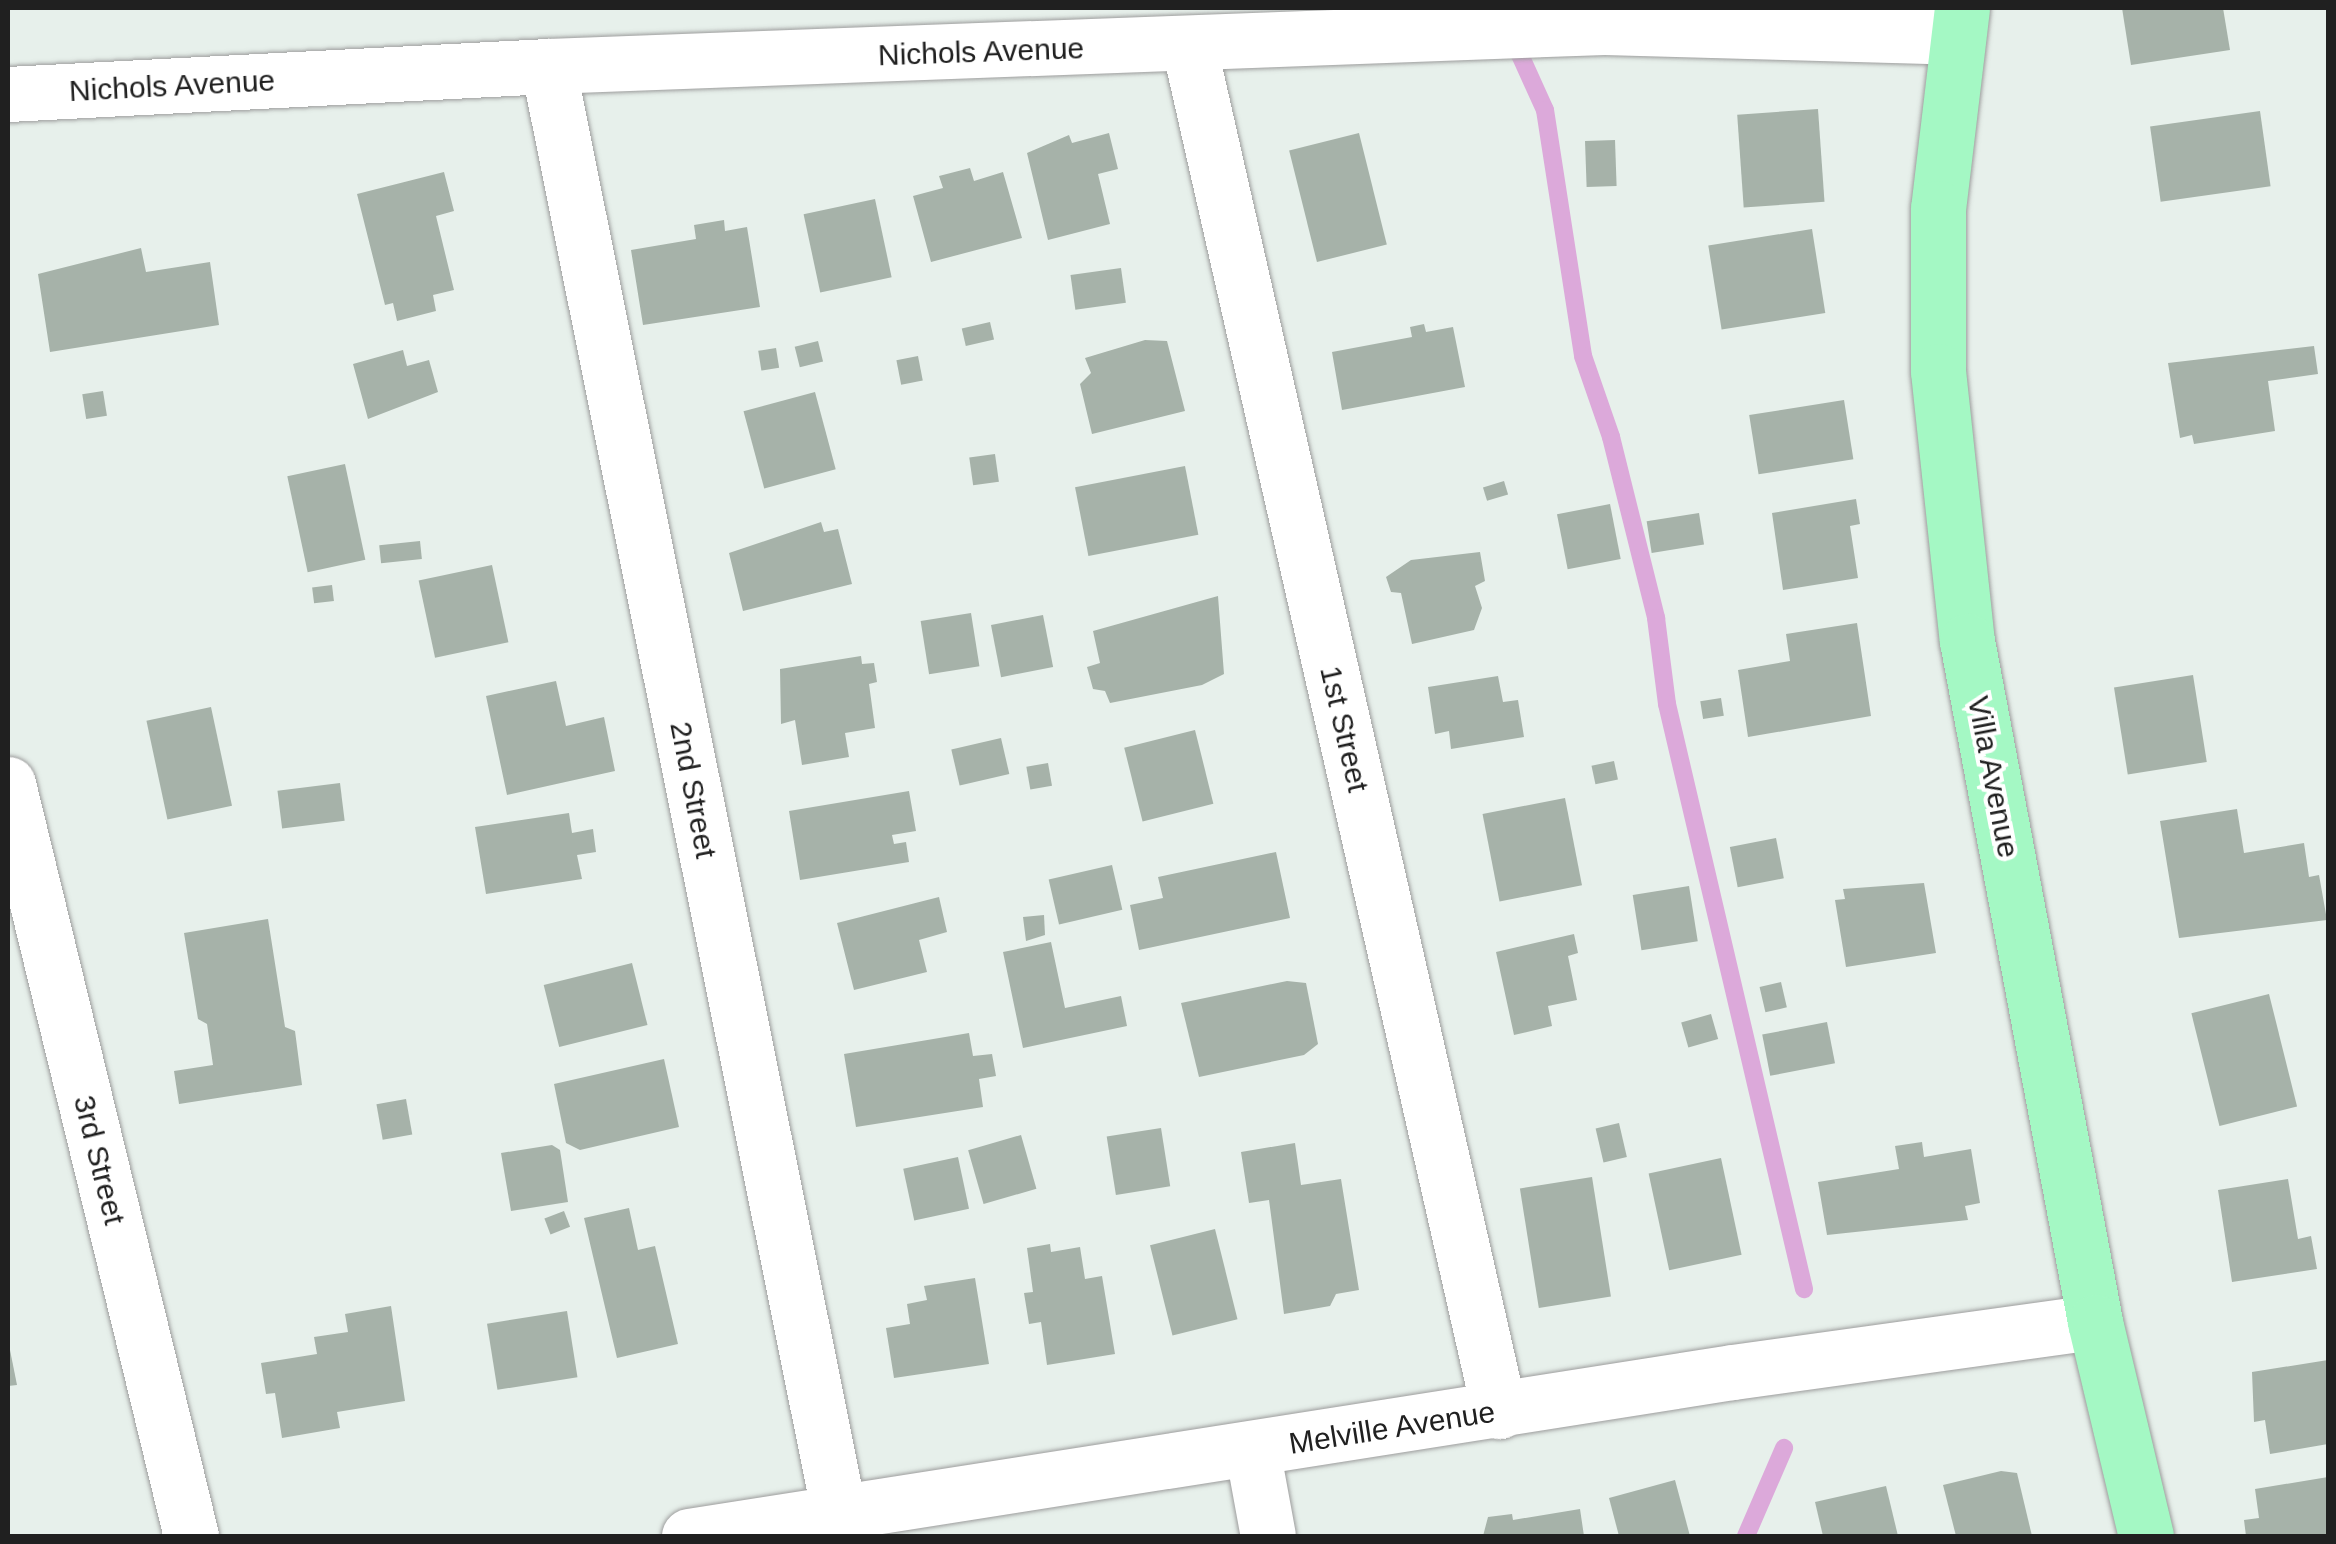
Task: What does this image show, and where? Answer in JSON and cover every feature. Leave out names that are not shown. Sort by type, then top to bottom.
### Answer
[{"type":"main road","name":"Villa Avenue","points":[[1959,22],[1938,208],[1938,371],[1967,641],[2094,1322],[2146,1536]]},
{"type":"street","name":"Nichols Avenue","points":[[8,94],[548,66],[1189,46],[1604,27],[1959,22]]},
{"type":"street","name":"1st Street","points":[[1189,46],[1499,1412]]},
{"type":"street","name":"2nd Street","points":[[548,66],[839,1513]]},
{"type":"street","name":"3rd Street","points":[[8,784],[191,1536]]},
{"type":"street","name":"Melville Avenue","points":[[689,1536],[2094,1322]]},
{"type":"street","points":[[1252,1449],[1268,1536]]},
{"type":"building","points":[[2122,8],[2223,8],[2230,50],[2131,65]]},
{"type":"building","points":[[1818,109],[1824,202],[1744,207],[1737,115]]},
{"type":"building","points":[[2260,111],[2271,186],[2161,202],[2150,126]]},
{"type":"building","points":[[1109,133],[1118,169],[1098,174],[1110,224],[1048,240],[1027,153],[1069,135],[1072,143]]},
{"type":"building","points":[[1359,133],[1387,245],[1317,262],[1289,150]]},
{"type":"building","points":[[1615,140],[1617,186],[1587,187],[1585,141]]},
{"type":"building","points":[[970,168],[974,181],[1003,172],[1022,238],[931,262],[913,196],[943,188],[939,176]]},
{"type":"building","points":[[444,172],[454,211],[436,216],[454,290],[433,295],[436,311],[397,321],[393,303],[385,305],[357,194]]},
{"type":"building","points":[[875,199],[892,277],[820,292],[804,214]]},
{"type":"building","points":[[724,220],[725,231],[747,227],[760,307],[643,325],[631,250],[696,239],[694,225]]},
{"type":"building","points":[[1812,229],[1825,313],[1722,329],[1708,245]]},
{"type":"building","points":[[141,248],[146,272],[210,262],[219,325],[50,352],[38,274]]},
{"type":"building","points":[[1121,268],[1126,303],[1075,310],[1070,275]]},
{"type":"building","points":[[990,322],[994,340],[966,346],[962,329]]},
{"type":"building","points":[[1424,324],[1426,332],[1453,327],[1465,387],[1342,410],[1332,352],[1412,337],[1410,327]]},
{"type":"building","points":[[1145,340],[1167,341],[1185,411],[1092,434],[1080,384],[1091,373],[1085,358]]},
{"type":"building","points":[[818,341],[823,361],[800,367],[795,347]]},
{"type":"building","points":[[2314,346],[2318,374],[2268,381],[2275,431],[2194,444],[2192,435],[2180,438],[2168,363]]},
{"type":"building","points":[[776,348],[779,368],[761,371],[758,351]]},
{"type":"building","points":[[403,350],[407,366],[429,360],[438,392],[368,419],[353,364]]},
{"type":"building","points":[[918,356],[923,381],[901,385],[896,360]]},
{"type":"building","points":[[103,391],[107,416],[86,419],[82,394]]},
{"type":"building","points":[[815,392],[836,469],[764,488],[744,411]]},
{"type":"building","points":[[1844,400],[1853,459],[1759,474],[1749,415]]},
{"type":"building","points":[[995,454],[999,482],[973,485],[969,458]]},
{"type":"building","points":[[345,464],[365,560],[308,572],[287,476]]},
{"type":"building","points":[[1185,466],[1198,535],[1088,556],[1075,487]]},
{"type":"building","points":[[1504,481],[1508,494],[1487,501],[1483,487]]},
{"type":"building","points":[[1856,499],[1860,524],[1850,526],[1858,578],[1783,590],[1772,513]]},
{"type":"building","points":[[1610,504],[1621,559],[1568,569],[1557,514]]},
{"type":"building","points":[[1699,513],[1704,545],[1652,553],[1647,521]]},
{"type":"building","points":[[821,522],[824,532],[838,529],[852,584],[743,611],[729,553]]},
{"type":"building","points":[[420,541],[422,559],[381,563],[379,545]]},
{"type":"building","points":[[1480,552],[1485,581],[1475,586],[1482,608],[1474,630],[1412,644],[1401,593],[1391,592],[1386,577],[1411,560]]},
{"type":"building","points":[[492,565],[508,642],[435,658],[419,581]]},
{"type":"building","points":[[332,585],[334,601],[314,603],[312,587]]},
{"type":"building","points":[[1218,596],[1224,674],[1202,685],[1110,703],[1105,691],[1093,689],[1087,667],[1100,663],[1093,631]]},
{"type":"building","points":[[971,613],[979,666],[929,674],[921,621]]},
{"type":"building","points":[[1043,615],[1053,667],[1001,677],[991,625]]},
{"type":"building","points":[[1857,623],[1871,716],[1748,737],[1738,670],[1790,661],[1786,634]]},
{"type":"building","points":[[861,656],[862,664],[874,663],[877,682],[869,684],[875,728],[845,733],[849,757],[802,765],[795,720],[781,724],[780,669]]},
{"type":"building","points":[[2193,675],[2207,762],[2128,774],[2114,688]]},
{"type":"building","points":[[1498,676],[1503,702],[1518,700],[1524,737],[1451,749],[1449,731],[1435,734],[1428,687]]},
{"type":"building","points":[[556,681],[566,726],[604,717],[615,771],[507,795],[486,696]]},
{"type":"building","points":[[1721,698],[1724,716],[1703,719],[1700,701]]},
{"type":"building","points":[[211,707],[232,806],[167,820],[146,721]]},
{"type":"building","points":[[1195,730],[1213,804],[1143,821],[1124,748]]},
{"type":"building","points":[[1001,738],[1009,774],[960,786],[951,749]]},
{"type":"building","points":[[1614,761],[1618,780],[1595,784],[1592,766]]},
{"type":"building","points":[[1048,763],[1052,786],[1030,789],[1026,767]]},
{"type":"building","points":[[340,783],[345,821],[282,828],[277,791]]},
{"type":"building","points":[[909,791],[916,831],[892,835],[894,844],[906,842],[909,862],[800,880],[789,811]]},
{"type":"building","points":[[1565,798],[1582,885],[1500,901],[1483,814]]},
{"type":"building","points":[[2237,809],[2244,853],[2304,843],[2309,877],[2319,875],[2327,920],[2179,938],[2160,821]]},
{"type":"building","points":[[569,813],[572,833],[593,829],[596,852],[577,855],[582,879],[486,894],[475,827]]},
{"type":"building","points":[[1776,838],[1784,878],[1738,887],[1730,847]]},
{"type":"building","points":[[1276,852],[1290,918],[1139,950],[1130,905],[1163,898],[1158,877]]},
{"type":"building","points":[[1112,865],[1122,910],[1059,924],[1049,880]]},
{"type":"building","points":[[1924,883],[1936,953],[1846,967],[1835,900],[1845,899],[1843,889]]},
{"type":"building","points":[[1689,886],[1698,941],[1641,950],[1633,895]]},
{"type":"building","points":[[939,897],[947,932],[919,940],[927,972],[854,990],[837,923]]},
{"type":"building","points":[[1044,915],[1045,935],[1026,941],[1023,917]]},
{"type":"building","points":[[268,919],[285,1027],[295,1031],[302,1085],[179,1104],[174,1071],[213,1065],[207,1024],[198,1019],[184,933]]},
{"type":"building","points":[[1574,934],[1578,953],[1568,956],[1577,1000],[1548,1006],[1552,1026],[1514,1035],[1496,952]]},
{"type":"building","points":[[1051,942],[1065,1008],[1121,996],[1127,1026],[1023,1048],[1003,952]]},
{"type":"building","points":[[632,963],[647,1025],[559,1047],[544,985]]},
{"type":"building","points":[[1287,981],[1306,983],[1318,1044],[1304,1055],[1199,1077],[1181,1003]]},
{"type":"building","points":[[1781,982],[1787,1007],[1765,1012],[1760,987]]},
{"type":"building","points":[[2269,994],[2297,1107],[2219,1126],[2191,1013]]},
{"type":"building","points":[[1711,1014],[1718,1039],[1688,1048],[1681,1023]]},
{"type":"building","points":[[1827,1022],[1835,1063],[1770,1076],[1762,1035]]},
{"type":"building","points":[[969,1033],[973,1056],[992,1054],[996,1076],[979,1079],[983,1107],[856,1127],[844,1054]]},
{"type":"building","points":[[664,1059],[679,1127],[580,1150],[566,1143],[554,1084]]},
{"type":"building","points":[[406,1099],[412,1134],[383,1140],[376,1104]]},
{"type":"building","points":[[1619,1123],[1627,1157],[1603,1163],[1596,1128]]},
{"type":"building","points":[[1161,1128],[1170,1186],[1116,1195],[1107,1137]]},
{"type":"building","points":[[1021,1135],[1036,1189],[984,1204],[968,1150]]},
{"type":"building","points":[[1922,1142],[1924,1157],[1971,1149],[1980,1203],[1965,1206],[1968,1220],[1827,1235],[1818,1182],[1899,1169],[1895,1146]]},
{"type":"building","points":[[1295,1143],[1301,1185],[1341,1179],[1359,1290],[1336,1294],[1330,1306],[1284,1314],[1269,1200],[1249,1203],[1241,1152]]},
{"type":"building","points":[[552,1145],[560,1150],[568,1202],[511,1211],[501,1153]]},
{"type":"building","points":[[958,1157],[969,1209],[914,1220],[903,1169]]},
{"type":"building","points":[[1721,1158],[1742,1255],[1669,1270],[1649,1173]]},
{"type":"building","points":[[1592,1177],[1611,1297],[1539,1308],[1520,1188]]},
{"type":"building","points":[[2288,1179],[2298,1239],[2311,1236],[2317,1269],[2232,1282],[2218,1190]]},
{"type":"building","points":[[629,1208],[638,1250],[655,1246],[678,1344],[617,1358],[584,1218]]},
{"type":"building","points":[[564,1211],[570,1227],[550,1234],[544,1219]]},
{"type":"building","points":[[1215,1229],[1237,1319],[1172,1335],[1150,1245]]},
{"type":"building","points":[[1050,1244],[1051,1252],[1080,1247],[1085,1279],[1102,1276],[1115,1354],[1047,1365],[1041,1322],[1029,1324],[1024,1293],[1033,1292],[1027,1248]]},
{"type":"building","points":[[975,1278],[989,1364],[894,1378],[886,1328],[910,1324],[907,1304],[927,1300],[924,1286]]},
{"type":"building","points":[[391,1306],[405,1401],[337,1412],[340,1428],[282,1438],[275,1393],[266,1394],[261,1363],[317,1354],[314,1337],[348,1332],[345,1314]]},
{"type":"building","points":[[567,1311],[577,1377],[497,1390],[487,1324]]},
{"type":"building","points":[[8,1340],[17,1385],[8,1386]]},
{"type":"building","points":[[2328,1360],[2328,1444],[2270,1454],[2265,1420],[2254,1422],[2252,1372]]},
{"type":"building","points":[[2001,1471],[2017,1473],[2032,1536],[1956,1536],[1943,1485]]},
{"type":"building","points":[[2328,1477],[2328,1536],[2246,1536],[2244,1520],[2259,1518],[2255,1489]]},
{"type":"building","points":[[1675,1480],[1690,1536],[1619,1536],[1609,1498]]},
{"type":"building","points":[[1886,1486],[1898,1536],[1823,1536],[1815,1502]]},
{"type":"building","points":[[1580,1509],[1584,1536],[1483,1536],[1488,1517],[1512,1514],[1513,1520]]},
{"type":"waterway","points":[[1512,37],[1545,110],[1583,356],[1611,437],[1656,618],[1667,704],[1804,1289]]},
{"type":"waterway","points":[[1746,1536],[1784,1448]]}]
